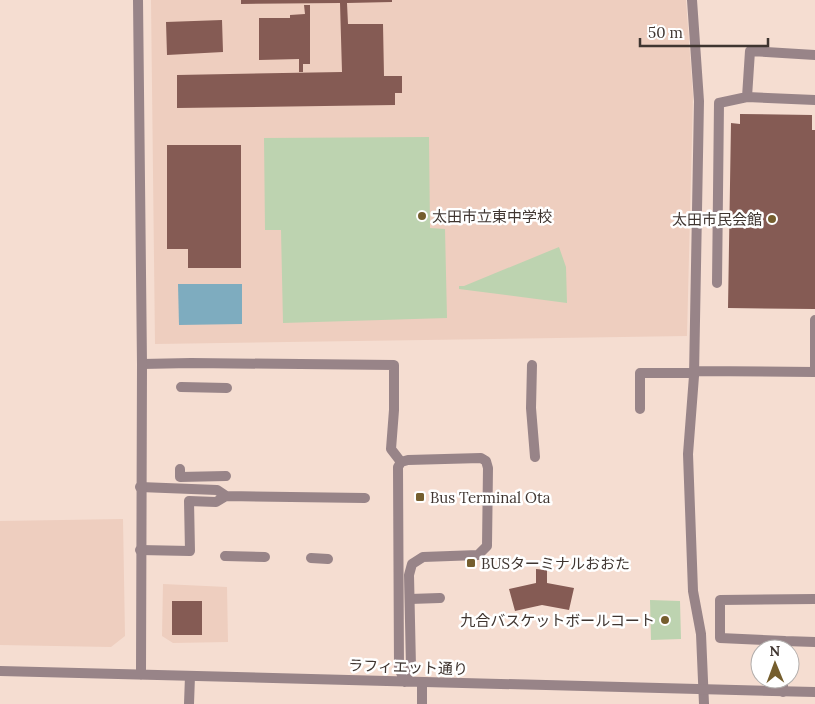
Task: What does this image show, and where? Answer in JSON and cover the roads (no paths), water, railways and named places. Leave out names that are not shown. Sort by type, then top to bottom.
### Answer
[{"type":"street","points":[[138,0],[142,364],[140,487],[141,675]]},
{"type":"street","points":[[692,0],[699,101],[694,372],[688,454],[693,591],[701,634],[704,704]]},
{"type":"street","points":[[747,97],[750,51],[815,55]]},
{"type":"street","points":[[717,283],[719,103],[747,97],[815,100]]},
{"type":"street","points":[[640,408],[640,372],[815,372],[815,320]]},
{"type":"street","points":[[142,364],[394,365],[394,410],[391,449],[401,462]]},
{"type":"street","points":[[532,365],[531,408],[535,457]]},
{"type":"street","points":[[181,387],[227,388]]},
{"type":"street","points":[[401,462],[408,460],[481,458],[486,461],[488,468],[487,546],[478,555],[423,557],[416,560],[410,570],[411,666],[406,682]]},
{"type":"street","points":[[401,462],[397,474],[400,668],[406,682]]},
{"type":"street","points":[[180,469],[180,477],[226,476]]},
{"type":"street","points":[[140,487],[217,490],[226,496]]},
{"type":"street","points":[[140,550],[190,551],[190,501],[216,502],[226,496],[365,498]]},
{"type":"street","points":[[225,556],[265,557]]},
{"type":"street","points":[[311,558],[328,559]]},
{"type":"street","points":[[410,599],[440,598]]},
{"type":"street","points":[[750,641],[720,638],[720,600],[815,599]]},
{"type":"street","points":[[800,644],[815,642]]},
{"type":"street","name":"ラフィエット通り","points":[[0,671],[815,692]]},
{"type":"street","points":[[189,704],[190,676]]},
{"type":"street","points":[[422,682],[422,704]]},
{"type":"water","points":[[178,284],[242,284],[242,324],[179,325]]},
{"type":"place","name":"太田市立東中学校","points":[[422,216]]},
{"type":"place","name":"太田市民会館","points":[[772,219]]},
{"type":"place","name":"Bus Terminal Ota","points":[[420,497]]},
{"type":"place","name":"BUSターミナルおおた","points":[[471,563]]},
{"type":"place","name":"九合バスケットボールコート","points":[[665,620]]}]
